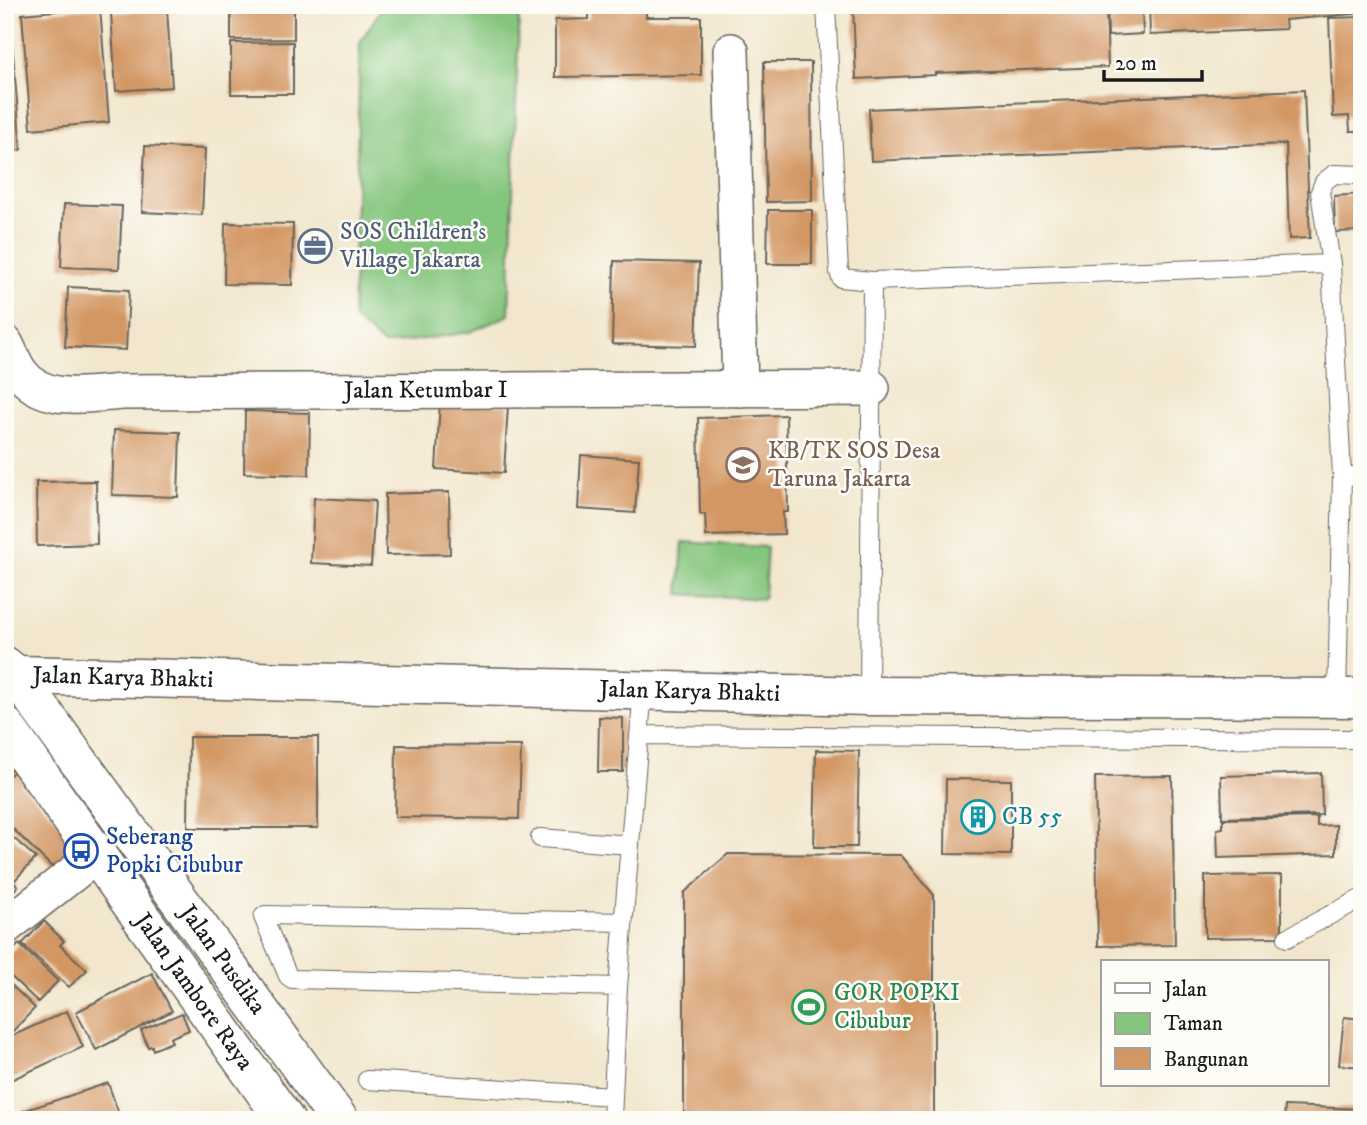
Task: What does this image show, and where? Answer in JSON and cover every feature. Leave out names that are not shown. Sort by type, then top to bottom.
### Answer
[{"type":"street","points":[[731,51],[740,388]]},
{"type":"street","name":"Jalan Ketumbar I","points":[[5,343],[20,372],[29,382],[38,388],[67,396],[123,392],[872,388]]},
{"type":"street","name":"Jalan Karya Bhakti","points":[[11,671],[869,696],[1350,698]]},
{"type":"street","name":"Jalan Pusdika","points":[[11,671],[339,1120]]},
{"type":"street","name":"Jalan Jambore Raya","points":[[5,726],[285,1120]]},
{"type":"street","points":[[5,927],[98,854]]},
{"type":"lane","points":[[826,5],[841,278],[872,281],[1331,264]]},
{"type":"lane","points":[[1350,698],[1331,264],[1320,192],[1324,182],[1334,174],[1362,175]]},
{"type":"lane","points":[[869,696],[872,281]]},
{"type":"lane","points":[[1342,476],[1362,476]]},
{"type":"lane","points":[[612,1120],[618,987],[643,689]]},
{"type":"lane","points":[[639,735],[1362,739]]},
{"type":"lane","points":[[540,838],[630,845]]},
{"type":"lane","points":[[1287,938],[1362,898]]},
{"type":"lane","points":[[618,987],[292,979],[288,976],[262,917],[623,922]]},
{"type":"lane","points":[[367,1080],[613,1096]]},
{"type":"green space","points":[[396,5],[497,5],[519,16],[509,315],[470,332],[384,345],[353,318],[360,42],[382,8]]},
{"type":"green space","points":[[683,542],[767,547],[764,599],[679,594]]},
{"type":"building","points":[[5,5],[9,5],[21,150],[5,152]]},
{"type":"building","points":[[231,5],[294,5],[294,39],[231,40]]},
{"type":"building","points":[[589,5],[646,5],[646,17],[701,17],[701,75],[555,77],[555,20],[589,19]]},
{"type":"building","points":[[853,5],[1106,5],[1108,67],[935,73],[856,79]]},
{"type":"building","points":[[1107,5],[1142,5],[1143,34],[1108,36]]},
{"type":"building","points":[[1149,5],[1362,5],[1362,13],[1285,20],[1286,29],[1150,35]]},
{"type":"building","points":[[100,7],[109,122],[31,129],[22,14]]},
{"type":"building","points":[[167,9],[172,87],[116,91],[111,13]]},
{"type":"building","points":[[1362,17],[1362,131],[1350,131],[1349,116],[1333,117],[1329,18]]},
{"type":"building","points":[[293,42],[293,94],[231,94],[231,43]]},
{"type":"building","points":[[764,62],[811,62],[812,201],[766,202]]},
{"type":"building","points":[[1304,90],[1310,238],[1289,239],[1286,144],[871,161],[869,109]]},
{"type":"building","points":[[145,146],[205,149],[202,215],[142,212]]},
{"type":"building","points":[[1362,194],[1362,231],[1335,232],[1334,196]]},
{"type":"building","points":[[64,204],[122,206],[119,269],[61,267]]},
{"type":"building","points":[[768,210],[812,210],[812,264],[767,264]]},
{"type":"building","points":[[225,223],[293,224],[292,285],[224,284]]},
{"type":"building","points":[[614,261],[699,263],[696,346],[612,344]]},
{"type":"building","points":[[68,287],[129,290],[126,350],[65,347]]},
{"type":"building","points":[[440,402],[508,405],[504,473],[436,469]]},
{"type":"building","points":[[245,411],[310,413],[309,475],[244,473]]},
{"type":"building","name":"KB/TK SOS Desa Taruna Jakarta","points":[[786,415],[788,512],[783,512],[784,534],[706,536],[705,514],[700,514],[698,418]]},
{"type":"building","points":[[114,430],[180,432],[178,497],[112,495]]},
{"type":"building","points":[[581,455],[639,459],[635,513],[578,509]]},
{"type":"building","points":[[96,481],[97,544],[37,546],[36,482]]},
{"type":"building","points":[[449,492],[450,554],[386,555],[385,494]]},
{"type":"building","points":[[314,498],[375,501],[371,566],[311,563]]},
{"type":"building","points":[[599,717],[623,718],[623,772],[598,772]]},
{"type":"building","points":[[189,737],[318,737],[318,828],[188,828]]},
{"type":"building","points":[[396,745],[521,746],[519,819],[395,817]]},
{"type":"building","points":[[816,750],[859,751],[857,847],[814,847]]},
{"type":"building","points":[[5,752],[21,759],[5,775]]},
{"type":"building","points":[[22,763],[32,773],[21,784],[84,847],[59,874],[5,821],[5,780]]},
{"type":"building","points":[[1321,773],[1322,815],[1222,818],[1221,776]]},
{"type":"building","points":[[1172,776],[1175,945],[1098,946],[1095,777]]},
{"type":"building","name":"CB 55","points":[[946,779],[1011,780],[1011,855],[945,854]]},
{"type":"building","points":[[1317,817],[1317,826],[1336,825],[1336,854],[1218,858],[1217,829],[1223,828],[1223,819]]},
{"type":"building","points":[[8,833],[36,858],[13,882],[18,886],[5,900],[5,836]]},
{"type":"building","name":"GOR POPKI Cibubur","points":[[728,854],[901,855],[934,895],[934,1120],[684,1120],[684,893]]},
{"type":"building","points":[[1282,875],[1282,937],[1205,938],[1205,876]]},
{"type":"building","points":[[44,921],[64,941],[60,945],[87,970],[69,987],[22,944]]},
{"type":"building","points":[[19,944],[58,981],[38,1002],[5,971],[5,959]]},
{"type":"building","points":[[152,973],[172,1011],[96,1050],[76,1012]]},
{"type":"building","points":[[5,979],[35,1008],[12,1032],[5,1025]]},
{"type":"building","points":[[67,1011],[83,1047],[11,1080],[5,1068],[5,1039]]},
{"type":"building","points":[[182,1013],[189,1030],[170,1038],[172,1042],[153,1050],[152,1046],[148,1047],[141,1030]]},
{"type":"building","points":[[1344,1017],[1362,1019],[1362,1067],[1339,1065]]},
{"type":"building","points":[[108,1083],[121,1120],[5,1120],[5,1117]]},
{"type":"building","points":[[1285,1106],[1362,1109],[1362,1120],[1284,1120]]},
{"type":"place","name":"SOS Children's Village Jakarta","points":[[315,246]]},
{"type":"place","name":"KB/TK SOS Desa Taruna Jakarta","points":[[743,465]]},
{"type":"place","name":"CB 55","points":[[978,817]]},
{"type":"place","name":"Seberang Popki Cibubur","points":[[81,851]]},
{"type":"place","name":"GOR POPKI Cibubur","points":[[809,1007]]}]
